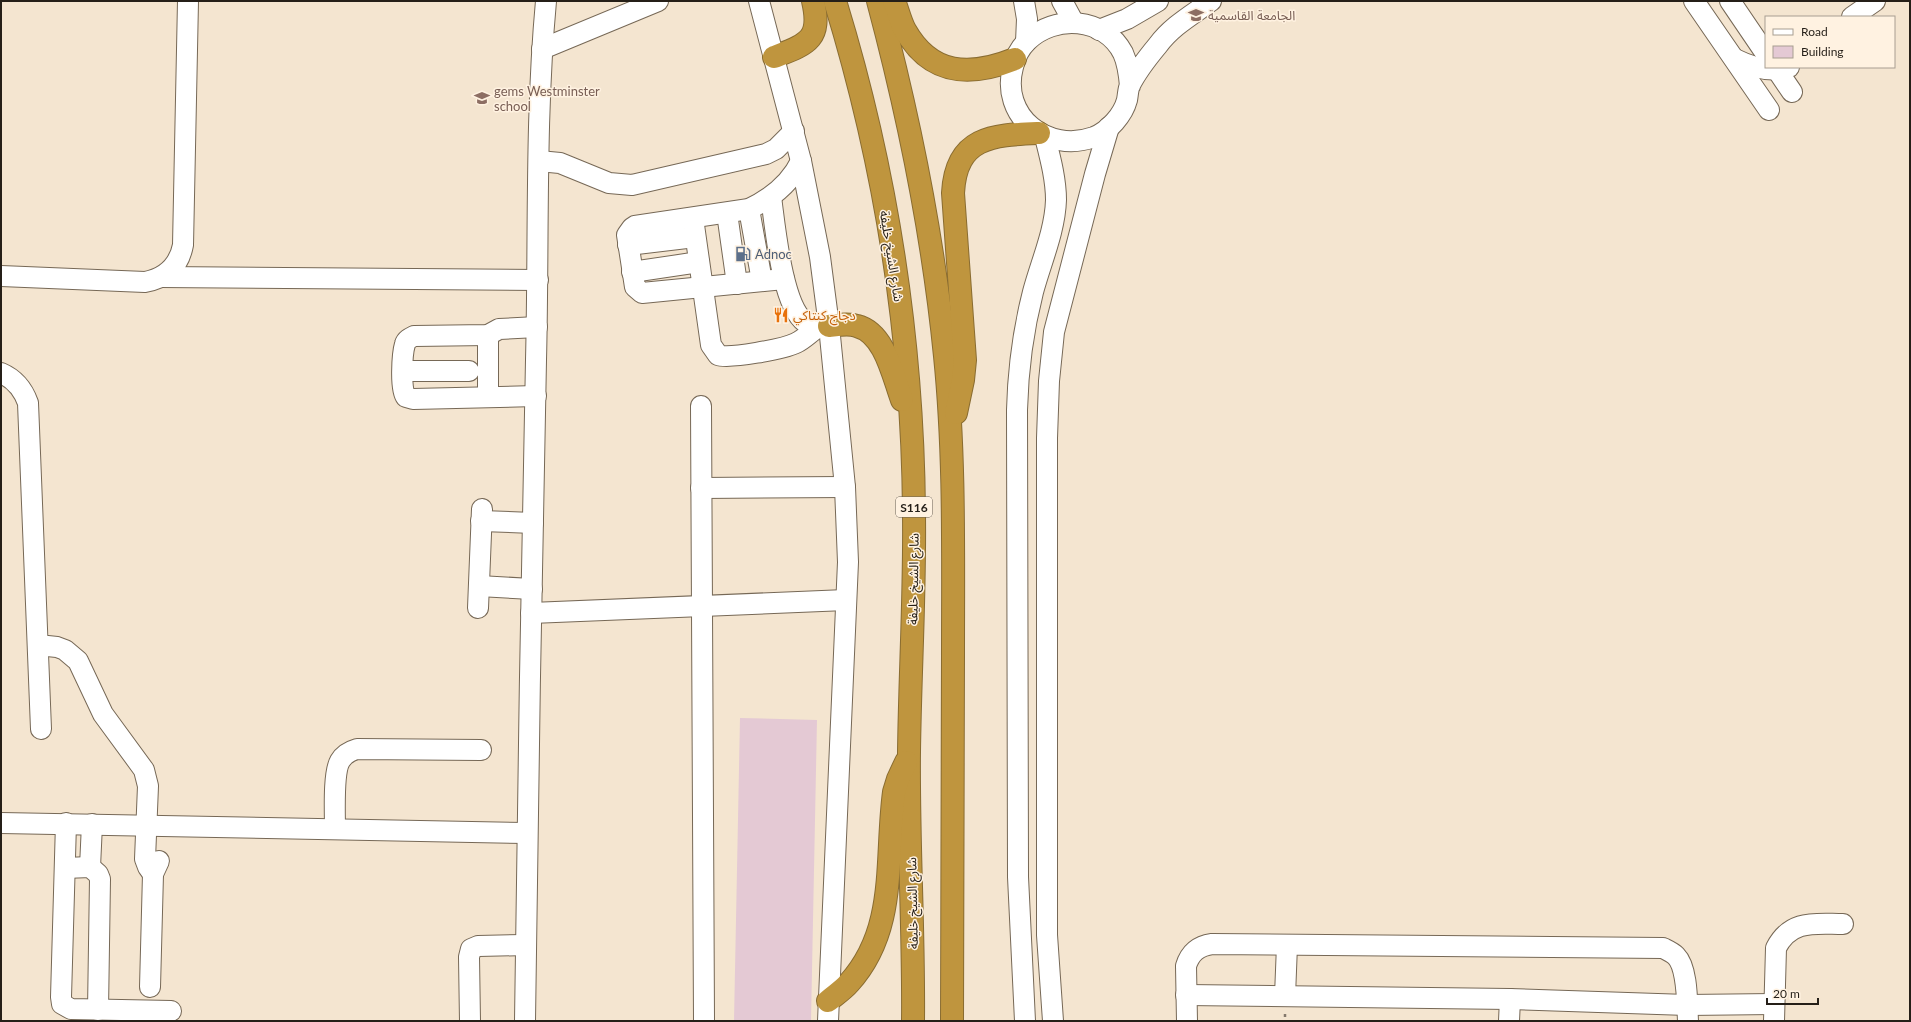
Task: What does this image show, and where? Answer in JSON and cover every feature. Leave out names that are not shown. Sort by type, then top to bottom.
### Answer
[{"type":"highway","points":[[774,57],[798,47],[811,36],[816,20],[813,1]]},
{"type":"highway","name":"شارع الشيخ خليفة","points":[[835,1],[862,101],[894,255],[904,338],[911,421],[914,514],[909,756],[913,1021]]},
{"type":"highway","points":[[878,1],[901,93],[926,213],[941,318],[951,440],[953,553],[952,1021]]},
{"type":"highway","points":[[894,1],[908,35],[916,47],[932,60],[952,69],[973,71],[994,68],[1020,50]]},
{"type":"highway","points":[[951,440],[964,371],[953,193],[957,169],[962,158],[970,149],[991,137],[1003,134],[1042,135]]},
{"type":"highway","points":[[826,326],[856,325],[865,328],[876,338],[884,350],[911,421]]},
{"type":"highway","points":[[828,1011],[861,968],[871,951],[879,932],[887,892],[894,792],[903,767],[909,756]]},
{"type":"street","points":[[162,277],[178,260],[183,245],[188,1]]},
{"type":"street","points":[[525,1021],[539,161],[542,49],[546,1]]},
{"type":"street","points":[[542,49],[658,1]]},
{"type":"street","points":[[759,1],[794,131],[820,257],[826,326],[846,487],[848,562],[828,1011]]},
{"type":"street","points":[[1020,50],[1040,31],[1056,24],[1074,22],[1099,30],[1112,40],[1122,53],[1128,69],[1130,86],[1127,101],[1120,115],[1109,127],[1095,136],[1079,141],[1062,141],[1042,135],[1026,123],[1016,109],[1011,92],[1011,76],[1020,50],[1027,19],[1024,1]]},
{"type":"street","points":[[1062,1],[1074,22]]},
{"type":"street","points":[[1099,30],[1127,18],[1158,1]]},
{"type":"street","points":[[1130,86],[1158,44],[1173,28],[1211,1]]},
{"type":"street","points":[[1694,1],[1769,110]]},
{"type":"street","points":[[1730,1],[1765,48]]},
{"type":"street","points":[[1853,16],[1875,1]]},
{"type":"street","points":[[1735,59],[1755,67],[1765,61]]},
{"type":"street","points":[[1778,68],[1792,92]]},
{"type":"street","points":[[1053,1021],[1047,935],[1047,438],[1049,381],[1054,332],[1095,174],[1109,127]]},
{"type":"street","points":[[539,161],[560,163],[609,183],[637,184],[766,154],[776,149],[794,131]]},
{"type":"street","points":[[1025,1021],[1018,877],[1017,403],[1024,330],[1032,294],[1053,221],[1056,200],[1054,178],[1042,135]]},
{"type":"street","points":[[784,279],[642,293],[635,286],[627,235],[635,226],[694,227],[727,213],[749,209],[771,197],[789,181],[801,161]]},
{"type":"street","points":[[771,197],[784,279],[792,305],[799,317],[810,325],[826,326]]},
{"type":"street","points":[[749,209],[762,281]]},
{"type":"street","points":[[727,213],[737,284]]},
{"type":"street","points":[[694,227],[711,345],[714,351],[724,357],[789,346],[826,326]]},
{"type":"street","points":[[632,272],[699,262]]},
{"type":"street","points":[[1,276],[145,282],[162,277],[538,280]]},
{"type":"street","points":[[536,396],[410,399],[402,391],[405,344],[414,336],[488,335],[499,329],[537,327]]},
{"type":"street","points":[[488,335],[488,397]]},
{"type":"street","points":[[403,367],[469,367]]},
{"type":"street","points":[[1,373],[16,382],[21,388],[28,403],[41,729]]},
{"type":"street","points":[[701,406],[704,1021]]},
{"type":"street","points":[[701,488],[846,487]]},
{"type":"street","points":[[478,608],[482,515],[533,523]]},
{"type":"street","points":[[479,586],[532,589]]},
{"type":"street","points":[[531,613],[846,600]]},
{"type":"street","points":[[38,645],[57,647],[65,650],[78,661],[103,714],[140,762],[146,778],[159,859],[153,874],[150,987]]},
{"type":"street","points":[[335,829],[336,772],[339,761],[347,753],[357,749],[481,750]]},
{"type":"street","points":[[1,823],[66,823],[527,833]]},
{"type":"street","points":[[66,823],[61,1001],[68,1009],[171,1011]]},
{"type":"street","points":[[90,867],[92,824]]},
{"type":"street","points":[[65,868],[90,867],[98,874],[100,879],[98,1010]]},
{"type":"street","points":[[1018,877],[1021,872],[1025,871],[1029,871],[1034,877],[1047,935]]},
{"type":"street","points":[[1186,995],[1510,999],[1688,1013],[1774,1013],[1776,948],[1784,934],[1798,926],[1806,924],[1843,924]]},
{"type":"street","points":[[1187,1021],[1186,966],[1188,960],[1197,949],[1204,945],[1212,944],[1662,948],[1677,956],[1681,963],[1684,971],[1688,1013]]},
{"type":"street","points":[[470,1021],[469,957],[471,949],[478,946],[526,945]]},
{"type":"street","points":[[1285,996],[1287,945]]},
{"type":"street","points":[[1509,1021],[1510,999]]},
{"type":"building","points":[[740,718],[817,720],[811,1021],[734,1021]]},
{"type":"place","name":"الجامعة القاسمية","points":[[1196,15]]},
{"type":"place","name":"gems Westminster school","points":[[482,98]]},
{"type":"place","name":"Adnoc","points":[[743,254]]},
{"type":"place","name":"دجاج كنتاكي","points":[[781,315]]}]
